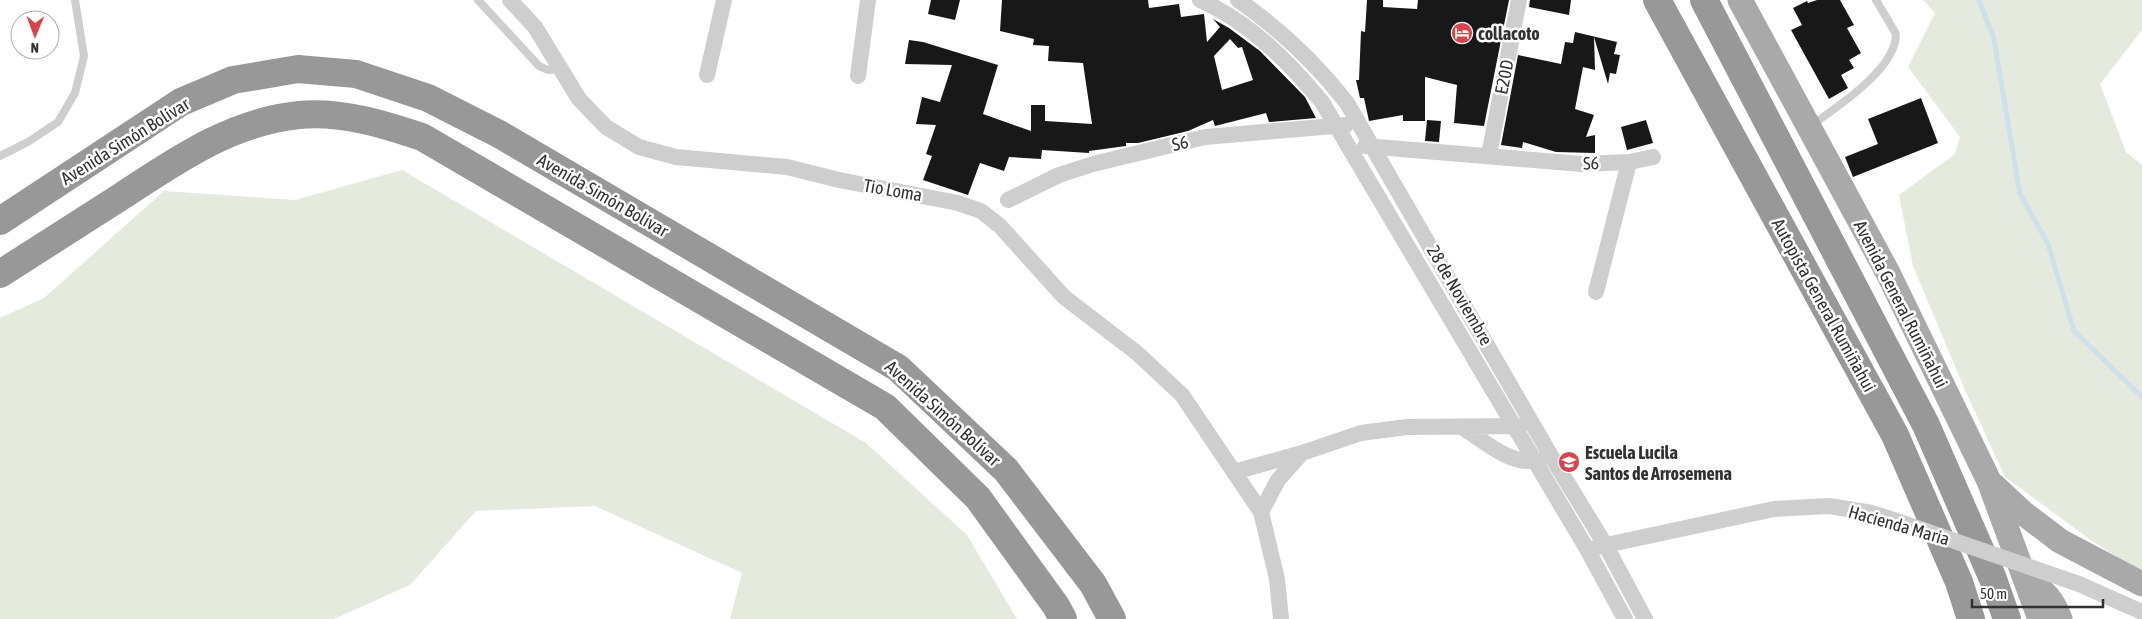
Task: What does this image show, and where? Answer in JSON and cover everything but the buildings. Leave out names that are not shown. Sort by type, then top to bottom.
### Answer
[{"type":"highway","name":"Autopista General Rumiñahui","points":[[1657,0],[1895,435],[1959,582],[1972,619]]},
{"type":"highway","name":"Autopista General Rumiñahui","points":[[1704,0],[1926,425],[1994,579],[2006,619]]},
{"type":"highway","name":"Avenida Simón Bolívar","points":[[0,221],[181,102],[233,80],[298,69],[356,74],[428,98],[498,134],[898,368],[1006,470],[1093,584],[1112,619]]},
{"type":"highway","name":"Avenida Simón Bolívar","points":[[0,274],[201,146],[239,129],[300,115],[332,115],[377,122],[422,137],[886,406],[978,498],[1056,606],[1063,619]]},
{"type":"highway","points":[[1959,582],[1964,619]]},
{"type":"main road","name":"Avenida General Rumiñahui","points":[[1740,0],[1888,273],[1989,482],[2040,619]]},
{"type":"main road","points":[[1989,482],[2022,512],[2060,541],[2142,584]]},
{"type":"main road","points":[[2027,580],[2043,590],[2054,604],[2060,619]]},
{"type":"street","name":"Tio Loma","points":[[510,0],[535,27],[579,99],[606,127],[639,147],[676,157],[787,167],[839,180],[958,203],[981,211],[1000,226],[1064,297],[1137,353],[1182,395],[1234,472]]},
{"type":"street","points":[[707,75],[724,0]]},
{"type":"street","points":[[858,76],[868,0]]},
{"type":"street","points":[[1200,0],[1223,10],[1280,55],[1317,96],[1337,125],[1513,427],[1587,549],[1625,619]]},
{"type":"street","name":"28 de Noviembre","points":[[1238,0],[1289,39],[1323,73],[1361,124],[1537,428],[1551,456],[1606,546],[1645,619]]},
{"type":"street","name":"E20D","points":[[1488,155],[1519,0]]},
{"type":"street","name":"S6","points":[[1008,200],[1060,175],[1093,164],[1205,137],[1361,124]]},
{"type":"street","name":"S6","points":[[1348,145],[1488,155],[1546,163],[1629,162],[1654,157]]},
{"type":"street","points":[[1596,292],[1629,162]]},
{"type":"street","points":[[1280,619],[1277,579],[1262,512],[1234,472],[1361,434],[1406,427],[1537,428]]},
{"type":"street","points":[[1462,427],[1513,459],[1534,462],[1551,456]]},
{"type":"street","points":[[1262,512],[1278,480],[1302,453]]},
{"type":"street","name":"Hacienda Maria","points":[[1587,549],[1774,509],[1829,506],[1872,513],[1897,521],[2079,584],[2142,612]]},
{"type":"lane","points":[[0,156],[28,142],[58,122],[75,93],[84,56],[75,0]]},
{"type":"lane","points":[[478,0],[539,66],[548,70],[560,69]]},
{"type":"lane","points":[[1808,128],[1868,82],[1893,51],[1896,34],[1876,0]]},
{"type":"shaded area","points":[[1923,0],[2142,0],[2142,30],[2100,84],[2126,152],[2142,165],[2142,573],[2092,541],[2005,477],[1965,390],[1913,266],[1899,195],[1955,154],[1960,137],[1908,67],[1935,13]]},
{"type":"shaded area","points":[[402,170],[866,443],[967,535],[1017,619],[730,619],[742,573],[595,506],[476,511],[410,585],[334,619],[0,619],[0,318],[44,298],[164,191],[295,200]]},
{"type":"waterway","points":[[1979,0],[1994,39],[2020,194],[2048,244],[2074,331],[2142,397]]},
{"type":"place","name":"collacoto","points":[[1462,33]]},
{"type":"place","name":"Escuela Lucila Santos de Arrosemena","points":[[1569,462]]}]
